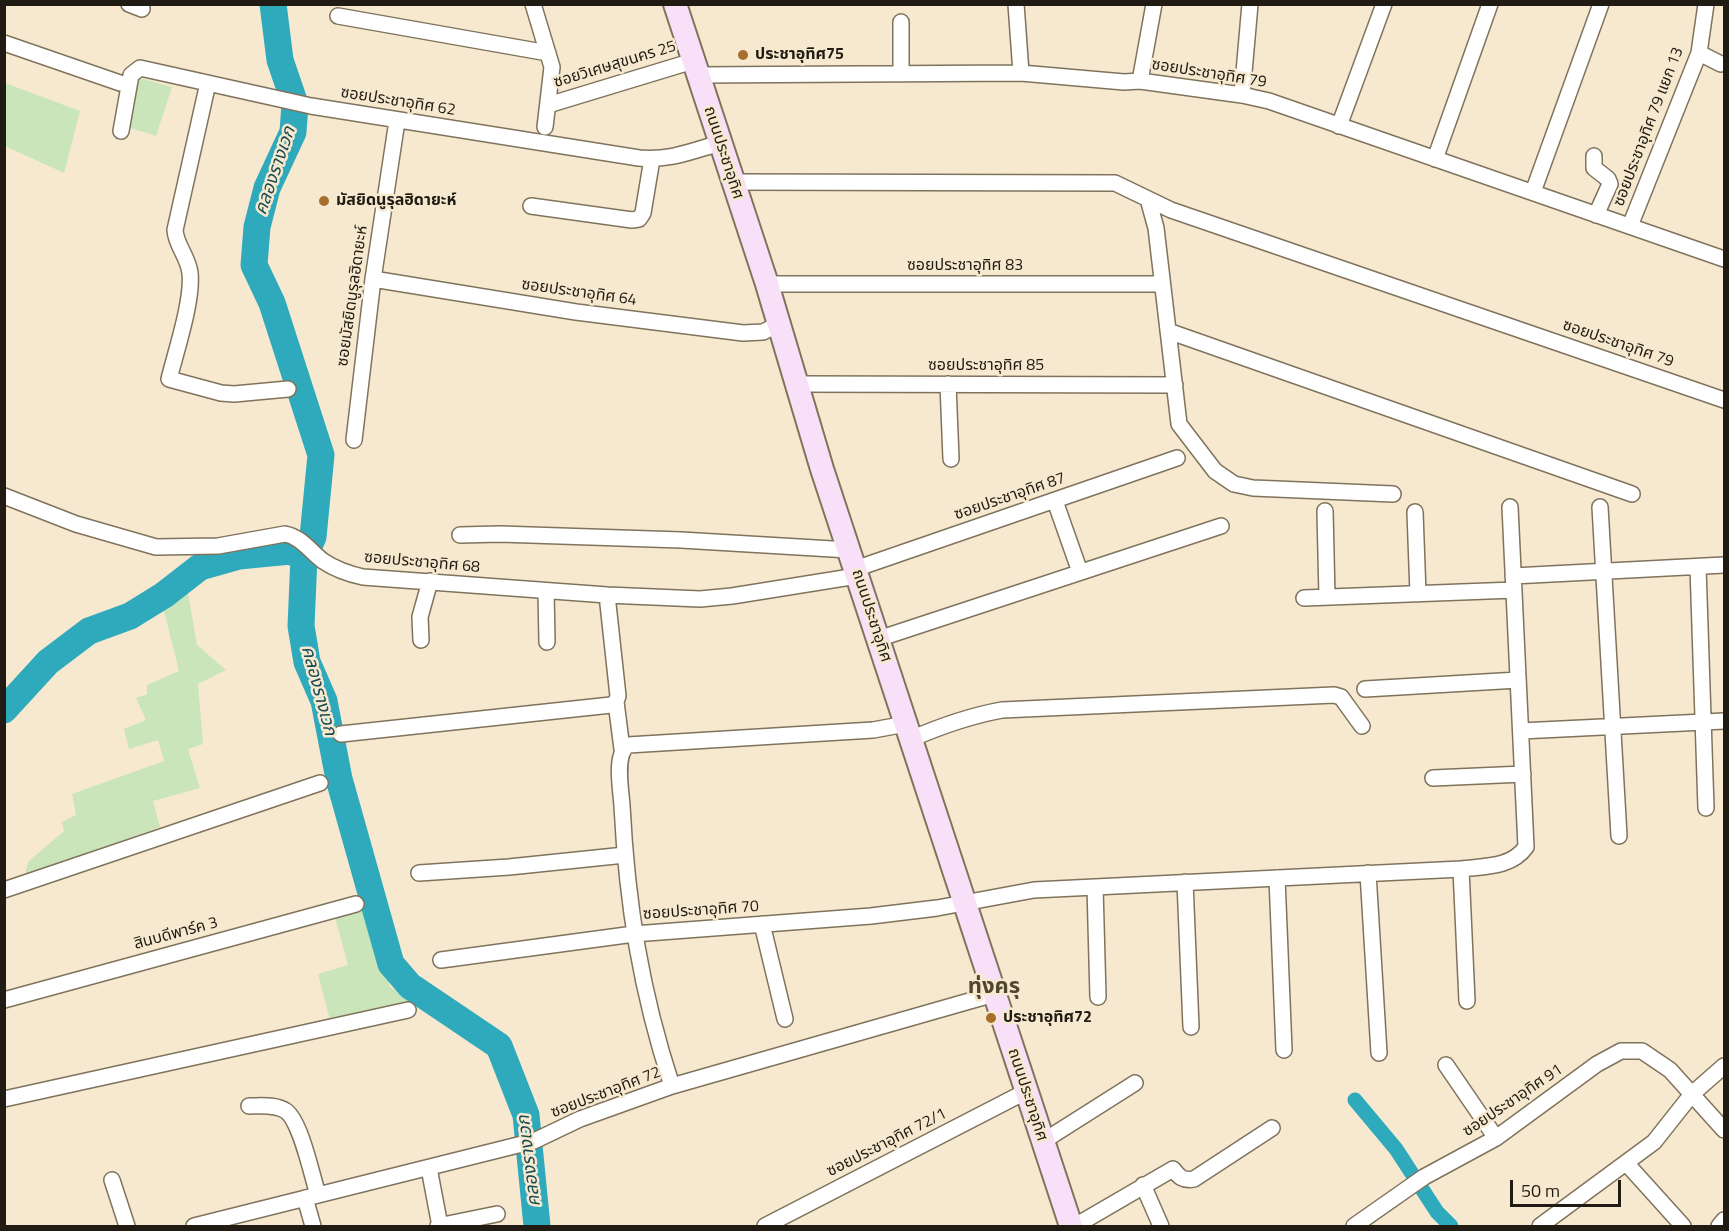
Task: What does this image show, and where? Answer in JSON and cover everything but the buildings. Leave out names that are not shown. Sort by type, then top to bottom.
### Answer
[{"type":"main road","name":"ถนนประชาอุทิศ","points":[[675,4],[767,284],[854,565],[993,994],[1073,1227]]},
{"type":"street","name":"ซอยวิเศษสุขนคร 25","points":[[533,4],[552,68],[545,127]]},
{"type":"street","points":[[1016,4],[1021,73]]},
{"type":"street","points":[[1140,81],[1154,4]]},
{"type":"street","points":[[1242,95],[1250,4]]},
{"type":"street","points":[[1339,126],[1384,4]]},
{"type":"street","points":[[1435,159],[1490,4]]},
{"type":"street","points":[[1533,192],[1601,4]]},
{"type":"street","name":"ซอยประชาอุทิศ 79 แยก 13","points":[[1630,226],[1699,53],[1706,4]]},
{"type":"street","name":"ซอยวิเศษสุขนคร 25","points":[[338,16],[548,53]]},
{"type":"street","points":[[901,22],[901,74]]},
{"type":"street","points":[[4,43],[120,83]]},
{"type":"street","points":[[1699,53],[1721,64]]},
{"type":"street","name":"ซอยประชาอุทิศ 62","points":[[121,131],[131,75],[133,71],[140,68],[311,106],[652,159],[670,158],[720,143]]},
{"type":"street","name":"ซอยวิเศษสุขนคร 25","points":[[548,105],[695,68]]},
{"type":"street","name":"ซอยประชาอุทิศ 79","points":[[695,68],[901,74],[1021,73],[1124,82],[1140,81],[1242,95],[1269,101],[1725,259]]},
{"type":"street","points":[[208,83],[175,230],[175,239],[187,258],[190,291],[169,379],[228,394],[288,389]]},
{"type":"street","name":"ซอยมัสยิดนูรุลฮิดายะห์","points":[[354,440],[373,279],[397,121]]},
{"type":"street","points":[[1594,156],[1594,168],[1608,179],[1610,184],[1596,214]]},
{"type":"street","points":[[531,206],[632,220],[639,219],[643,213],[652,159]]},
{"type":"street","name":"ซอยประชาอุทิศ 79","points":[[733,182],[1115,183],[1171,210],[1725,400]]},
{"type":"street","points":[[1148,199],[1156,228],[1179,424],[1215,471],[1234,484],[1253,488],[1394,494]]},
{"type":"street","name":"ซอยประชาอุทิศ 64","points":[[373,279],[576,312],[743,333],[763,332],[779,324]]},
{"type":"street","name":"ซอยประชาอุทิศ 83","points":[[767,284],[1162,284]]},
{"type":"street","points":[[1168,331],[1632,494]]},
{"type":"street","name":"ซอยประชาอุทิศ 85","points":[[797,384],[1175,385]]},
{"type":"street","points":[[948,384],[951,459]]},
{"type":"street","name":"ซอยประชาอุทิศ 87","points":[[854,565],[1055,501],[1177,458]]},
{"type":"street","name":"ซอยประชาอุทิศ 68","points":[[4,496],[76,524],[156,547],[218,546],[285,534],[294,536],[322,560],[351,574],[430,582],[607,595],[700,599],[744,594],[854,565]]},
{"type":"street","points":[[1055,501],[1080,572]]},
{"type":"street","points":[[1433,778],[1523,774],[1510,507]]},
{"type":"street","points":[[1600,507],[1619,836]]},
{"type":"street","points":[[1325,511],[1327,597]]},
{"type":"street","points":[[1415,512],[1418,594]]},
{"type":"street","points":[[878,639],[1221,526]]},
{"type":"street","points":[[460,535],[510,534],[681,540],[854,565]]},
{"type":"street","points":[[1304,598],[1418,594],[1603,571],[1725,565]]},
{"type":"street","points":[[1698,567],[1706,808]]},
{"type":"street","points":[[421,640],[420,617],[430,582]]},
{"type":"street","points":[[546,591],[547,642]]},
{"type":"street","points":[[607,595],[618,696],[616,702],[622,749],[620,772],[625,855],[634,934],[655,1033],[672,1086]]},
{"type":"street","points":[[1365,689],[1518,680]]},
{"type":"street","points":[[622,749],[628,745],[873,730],[908,732],[1002,710],[1334,695],[1341,697],[1362,726]]},
{"type":"street","points":[[341,734],[602,707],[616,702]]},
{"type":"street","points":[[1521,731],[1725,721]]},
{"type":"street","name":"ซอยประชาอุทิศ 70","points":[[441,960],[634,934],[882,914],[964,903],[1034,890],[1461,869],[1507,863],[1519,857],[1526,848],[1523,774]]},
{"type":"street","points":[[4,890],[320,783]]},
{"type":"street","points":[[419,873],[509,867],[625,855]]},
{"type":"street","points":[[1461,869],[1467,1001]]},
{"type":"street","points":[[1368,873],[1379,1053]]},
{"type":"street","points":[[1277,878],[1284,1050]]},
{"type":"street","points":[[1185,882],[1191,1027]]},
{"type":"street","points":[[1095,887],[1098,997]]},
{"type":"street","name":"สินบดีพาร์ค 3","points":[[4,1000],[356,904]]},
{"type":"street","points":[[762,924],[785,1019]]},
{"type":"street","name":"ซอยประชาอุทิศ 72","points":[[194,1227],[534,1141],[587,1116],[672,1086],[993,994]]},
{"type":"street","points":[[4,1099],[408,1010]]},
{"type":"street","name":"ซอยประชาอุทิศ 91","points":[[1354,1227],[1424,1177],[1496,1138],[1597,1064],[1621,1051],[1642,1051],[1670,1071],[1725,1130]]},
{"type":"street","points":[[1446,1065],[1496,1138]]},
{"type":"street","points":[[1542,1226],[1654,1142],[1692,1094],[1725,1066]]},
{"type":"street","points":[[1042,1142],[1135,1083]]},
{"type":"street","name":"ซอยประชาอุทิศ 72/1","points":[[765,1227],[1025,1092]]},
{"type":"street","points":[[249,1106],[272,1106],[285,1110],[295,1121],[311,1196],[313,1227]]},
{"type":"street","points":[[1073,1227],[1173,1169],[1179,1177],[1185,1180],[1194,1179],[1272,1128]]},
{"type":"street","points":[[1627,1164],[1683,1227]]},
{"type":"street","points":[[429,1168],[439,1226],[497,1214]]},
{"type":"street","points":[[112,1180],[127,1227]]},
{"type":"street","points":[[1143,1185],[1161,1227]]},
{"type":"street","points":[[1719,1227],[1725,1220]]},
{"type":"green space","points":[[128,75],[172,87],[156,136],[117,124]]},
{"type":"green space","points":[[5,83],[80,111],[64,173],[5,146]]},
{"type":"green space","points":[[187,588],[197,645],[226,670],[198,684],[203,744],[188,749],[200,788],[153,801],[160,827],[25,875],[28,862],[64,831],[62,822],[76,815],[72,794],[164,761],[158,740],[129,749],[124,729],[146,720],[136,698],[147,694],[147,685],[179,671],[162,603]]},
{"type":"green space","points":[[364,907],[390,987],[418,1004],[331,1024],[318,974],[348,965],[335,917]]},
{"type":"waterway","name":"คลองรางเวก","points":[[273,4],[280,60],[295,104],[293,132],[267,188],[257,227],[254,265],[272,303],[321,455],[313,537],[304,557],[301,626],[307,662],[324,701],[339,779],[391,964],[410,986],[499,1046],[526,1115],[537,1226]]},
{"type":"waterway","points":[[4,710],[48,662],[89,631],[130,616],[164,595],[200,567],[239,556],[290,551],[304,557]]},
{"type":"waterway","points":[[1355,1100],[1396,1149],[1437,1212],[1451,1226]]},
{"type":"place","name":"ประชาอุทิศ75","points":[[743,55]]},
{"type":"place","name":"มัสยิดนูรุลฮิดายะห์","points":[[324,201]]},
{"type":"place","name":"ประชาอุทิศ72","points":[[991,1018]]},
{"type":"district","name":"ทุ่งครุ","points":[[994,988]]}]
